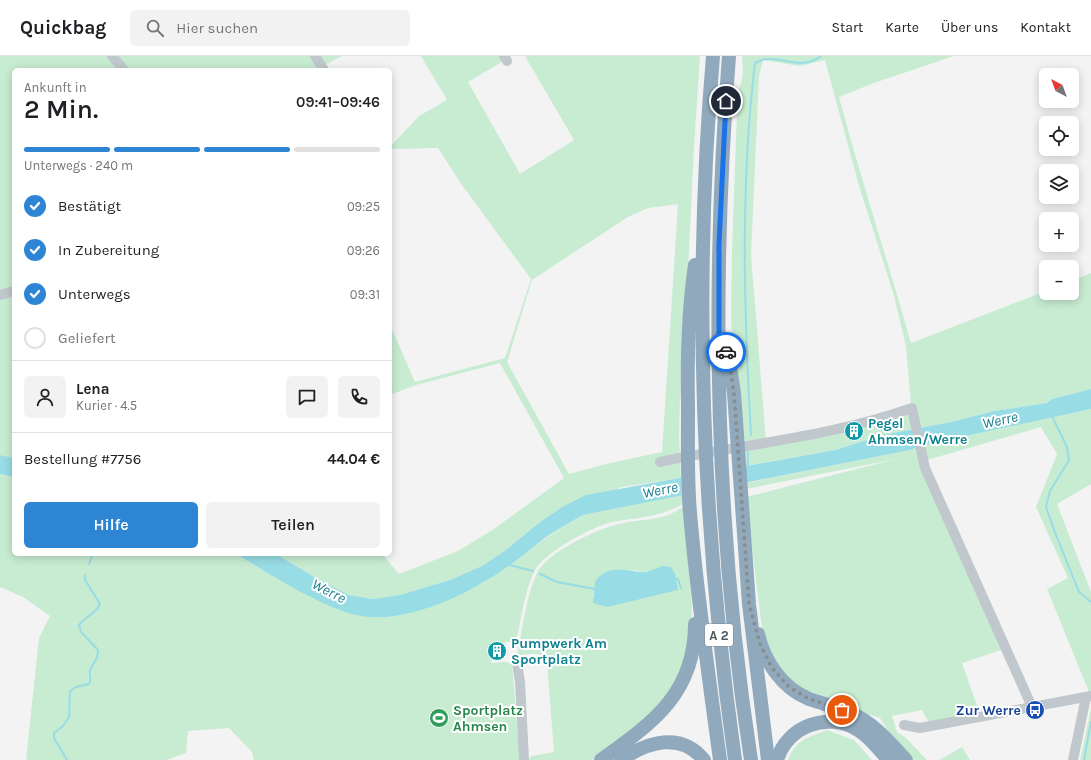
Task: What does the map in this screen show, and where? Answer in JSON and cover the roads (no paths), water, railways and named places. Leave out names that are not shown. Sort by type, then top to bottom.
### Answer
[{"type":"highway","name":"A 2","points":[[712,56],[703,213],[702,304],[706,451],[708,509],[719,636],[735,760]]},
{"type":"highway","name":"A 2","points":[[729,56],[719,244],[719,381],[725,506],[737,652],[751,760]]},
{"type":"highway","points":[[703,213],[689,303],[687,346],[687,454],[690,512],[698,588],[720,760]]},
{"type":"highway","points":[[719,334],[729,361],[734,393],[749,604],[768,760]]},
{"type":"highway","points":[[601,760],[650,724],[668,704],[680,686],[695,642],[695,599],[698,588]]},
{"type":"highway","points":[[749,604],[760,644],[767,661],[777,675],[807,698],[853,713],[870,724],[906,760]]},
{"type":"highway","points":[[777,760],[779,753],[788,739],[798,731],[811,724],[825,721],[838,722],[859,730],[889,760]]},
{"type":"highway","points":[[621,760],[645,745],[672,742],[691,749],[704,760]]},
{"type":"street","points":[[112,56],[122,68]]},
{"type":"street","points":[[315,56],[323,68]]},
{"type":"street","points":[[0,295],[12,292]]},
{"type":"street","points":[[660,462],[839,430],[885,417],[913,412],[925,468],[1032,707]]},
{"type":"street","points":[[517,663],[520,682],[524,760]]},
{"type":"street","points":[[904,726],[920,728],[1088,696],[1073,760]]},
{"type":"water","name":"Werre","points":[[1091,389],[1091,409],[924,445],[910,450],[583,515],[546,537],[510,565],[478,585],[440,604],[399,615],[380,617],[361,616],[346,612],[314,599],[280,581],[239,556],[279,556],[316,578],[349,595],[373,599],[400,595],[450,580],[482,566],[506,550],[540,522],[564,506],[586,495],[835,450],[883,435],[951,422],[994,411],[1047,403],[1052,399]]},
{"type":"water","points":[[0,455],[12,458],[12,477],[0,474]]},
{"type":"water","points":[[663,566],[671,567],[675,574],[678,590],[607,607],[593,603],[595,582],[605,573],[617,570],[644,572]]},
{"type":"waterway","points":[[751,435],[745,296],[745,202],[750,110],[755,63],[767,59],[801,63],[814,60],[821,56]]},
{"type":"waterway","points":[[1052,416],[1067,447],[1069,460],[1050,491],[1046,507],[1079,592],[1091,602]]},
{"type":"waterway","points":[[748,452],[748,467]]},
{"type":"waterway","points":[[89,564],[92,556]]},
{"type":"waterway","points":[[509,565],[533,571]]},
{"type":"waterway","points":[[540,574],[557,582],[595,589]]},
{"type":"waterway","points":[[67,760],[54,738],[54,733],[63,726],[69,717],[70,691],[76,687],[89,684],[90,671],[98,653],[98,650],[81,632],[79,625],[95,611],[100,604],[85,580],[85,575]]},
{"type":"waterway","points":[[674,579],[678,579],[681,588]]},
{"type":"waterway","points":[[1084,760],[1091,722]]},
{"type":"place","name":"Pegel Ahmsen/Werre","points":[[854,431]]},
{"type":"place","name":"Pumpwerk Am Sportplatz","points":[[497,651]]},
{"type":"place","name":"Zur Werre","points":[[1035,710]]},
{"type":"place","name":"Sportplatz Ahmsen","points":[[439,718]]}]
